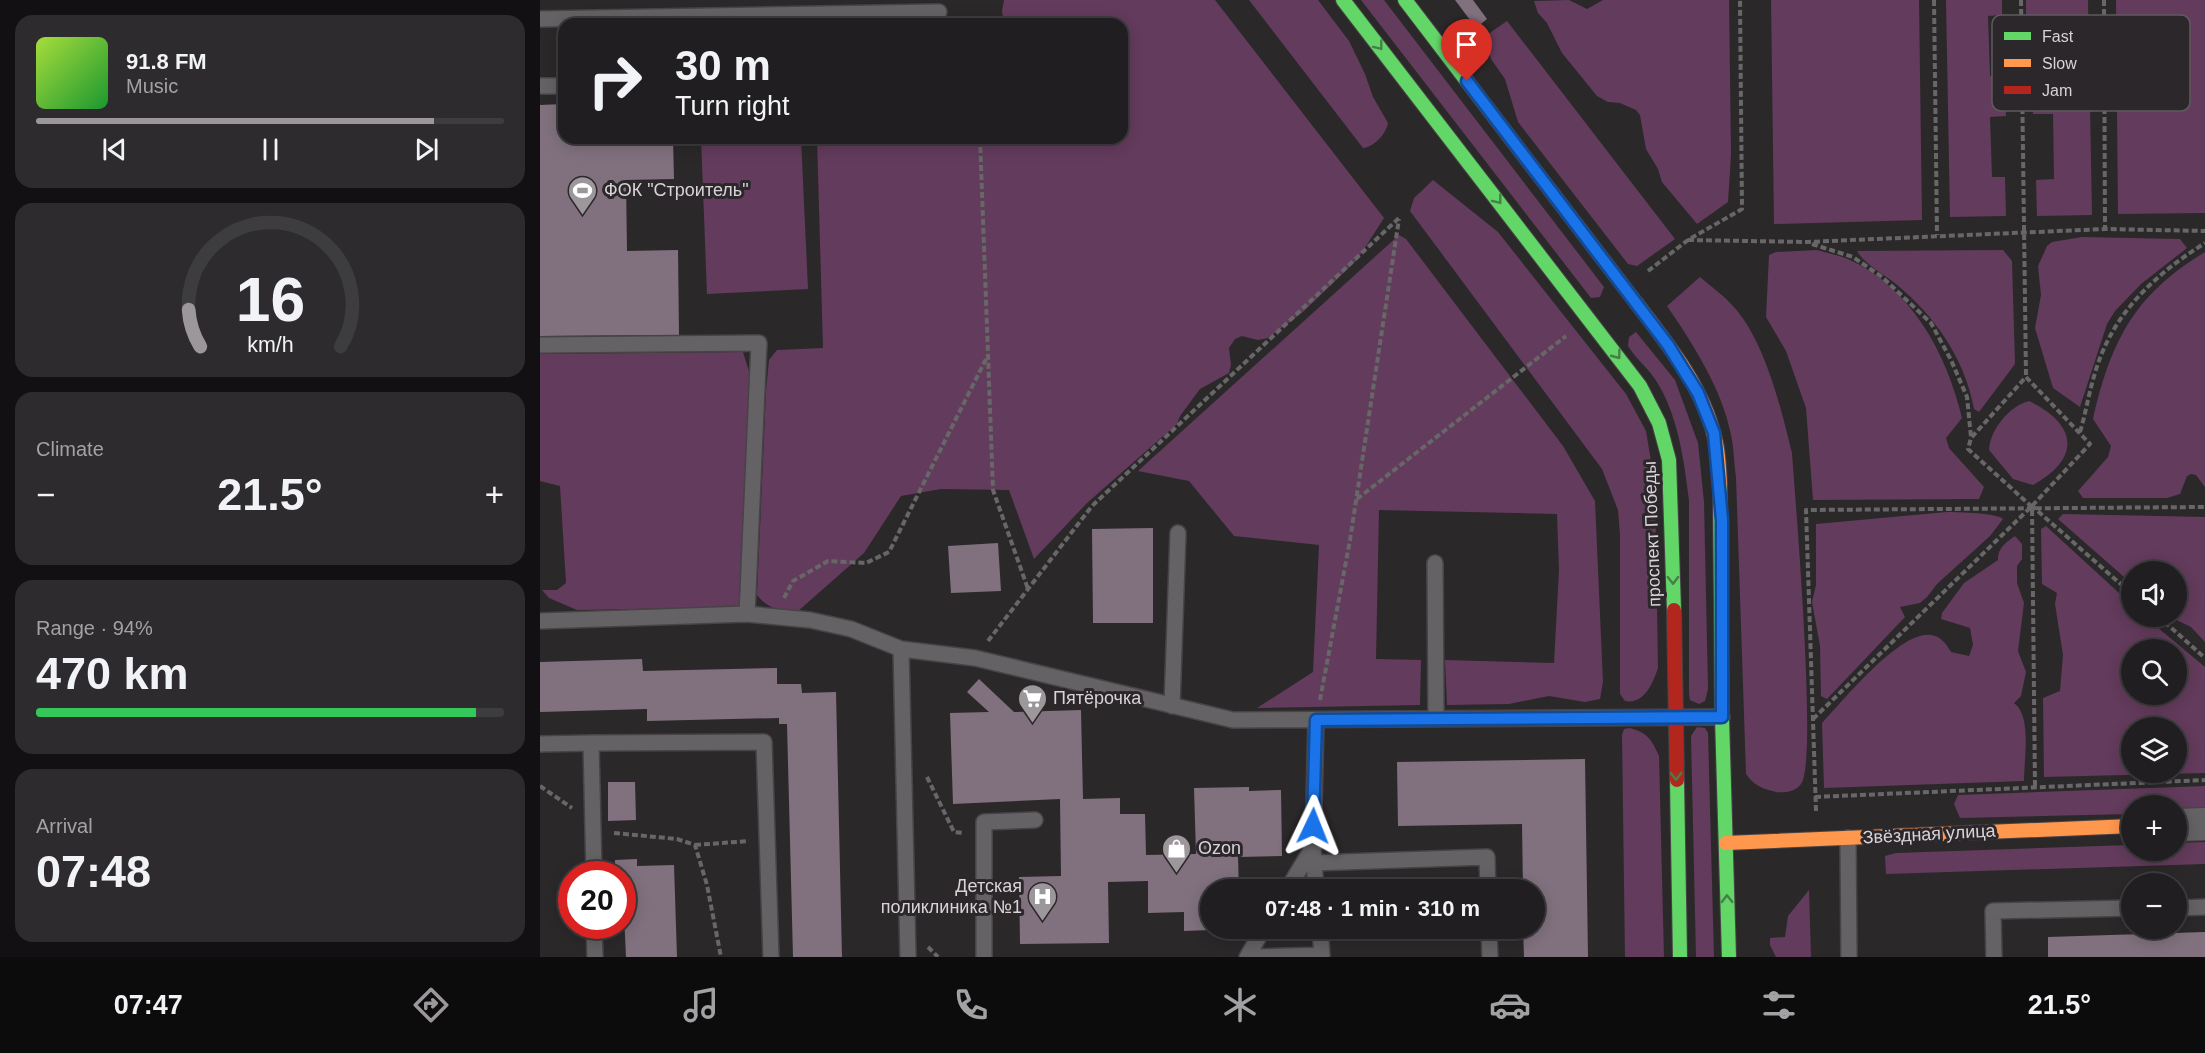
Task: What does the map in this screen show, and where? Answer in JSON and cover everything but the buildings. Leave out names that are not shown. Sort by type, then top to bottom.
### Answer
[{"type":"main road","name":"проспект Победы","points":[[1343,0],[1640,386],[1659,423],[1669,460],[1680,957]]},
{"type":"main road","points":[[1405,0],[1642,308],[1686,371],[1698,393],[1714,433],[1720,480],[1722,717],[1729,957]]},
{"type":"main road","name":"Звёздная улица","points":[[1726,843],[2121,826]]},
{"type":"street","points":[[2187,825],[2205,824]]},
{"type":"lane","points":[[597,18],[939,12]]},
{"type":"lane","points":[[540,19],[558,19]]},
{"type":"lane","points":[[540,86],[558,86]]},
{"type":"lane","points":[[540,345],[759,343],[747,614]]},
{"type":"lane","points":[[1172,706],[1178,533]]},
{"type":"lane","points":[[1435,563],[1436,719]]},
{"type":"lane","points":[[540,621],[747,614],[810,620],[851,629],[901,649],[975,658],[1233,720],[1722,717]]},
{"type":"lane","points":[[901,649],[908,957]]},
{"type":"lane","points":[[1316,720],[1313,847],[1316,879]]},
{"type":"lane","points":[[540,744],[764,742],[771,957]]},
{"type":"lane","points":[[591,743],[594,861]]},
{"type":"lane","points":[[984,957],[984,822],[1035,820]]},
{"type":"lane","points":[[1848,838],[1849,957]]},
{"type":"lane","points":[[1294,879],[1313,847]]},
{"type":"lane","points":[[1314,863],[1487,857],[1488,879]]},
{"type":"lane","points":[[2187,908],[2205,907]]},
{"type":"lane","points":[[1994,957],[1993,911],[2121,908]]},
{"type":"lane","points":[[594,939],[595,957]]},
{"type":"lane","points":[[1247,957],[1258,939]]},
{"type":"lane","points":[[1256,957],[1322,956],[1321,939]]},
{"type":"lane","points":[[1489,939],[1490,957]]},
{"type":"path","points":[[1643,275],[1688,240],[1742,209],[1740,0]]},
{"type":"path","points":[[1934,0],[1937,235]]},
{"type":"path","points":[[2021,0],[2021,15]]},
{"type":"path","points":[[1971,438],[2026,377],[2022,111]]},
{"type":"path","points":[[2104,111],[2104,229]]},
{"type":"path","points":[[980,144],[993,490],[1028,589]]},
{"type":"path","points":[[975,658],[1092,506],[1399,218],[1357,499],[1316,720]]},
{"type":"path","points":[[1688,240],[1807,242],[2104,229],[2205,231]]},
{"type":"path","points":[[1807,242],[1853,256],[1889,284],[1931,323],[1967,397],[1971,438],[1968,449],[2121,584]]},
{"type":"path","points":[[2080,432],[2095,373],[2109,336],[2125,310],[2149,283],[2205,243]]},
{"type":"path","points":[[1357,499],[1571,332]]},
{"type":"path","points":[[775,617],[793,581],[828,561],[867,563],[889,552],[988,354]]},
{"type":"path","points":[[1814,719],[2032,506],[2091,444],[2026,377]]},
{"type":"path","points":[[2032,506],[2035,786]]},
{"type":"path","points":[[1816,839],[1806,510],[2032,506],[2205,507]]},
{"type":"path","points":[[2170,627],[2205,658]]},
{"type":"path","points":[[926,776],[954,832],[984,838]]},
{"type":"path","points":[[1815,797],[2205,780]]},
{"type":"path","points":[[540,786],[592,822],[616,834],[677,839],[696,845],[767,840]]},
{"type":"path","points":[[696,845],[707,885],[721,957]]},
{"type":"shaded area","points":[[1004,0],[1215,0],[1384,218],[1357,260],[1303,312],[1268,338],[1258,340],[1242,336],[1235,339],[1229,348],[1231,365],[1229,373],[1200,389],[1180,416],[1177,424],[1087,503],[1034,559],[1009,490],[941,489],[901,496],[864,553],[797,612],[775,608],[765,603],[757,595],[766,391],[769,360],[777,350],[823,348],[817,144],[1128,144],[1128,18],[1003,18]]},
{"type":"shaded area","points":[[1249,0],[1318,0],[1349,41],[1373,97],[1388,123],[1379,139],[1363,148]]},
{"type":"shaded area","points":[[1361,0],[1384,0],[1604,287],[1600,297],[1591,298]]},
{"type":"shaded area","points":[[1569,0],[1587,9],[1603,0],[1729,0],[1731,155],[1728,202],[1697,224],[1662,182],[1658,169],[1646,149],[1640,115],[1636,110],[1620,103],[1608,102],[1597,96],[1562,53],[1547,23],[1538,13],[1534,1]]},
{"type":"shaded area","points":[[1771,0],[1919,0],[1922,220],[1774,224]]},
{"type":"shaded area","points":[[1946,0],[2002,0],[2002,15],[1988,16],[1992,111],[2006,111],[2006,116],[1990,117],[1992,177],[2005,177],[2006,216],[1950,217]]},
{"type":"shaded area","points":[[2026,0],[2088,0],[2088,15],[2026,15]]},
{"type":"shaded area","points":[[2116,0],[2205,0],[2205,213],[2118,214],[2117,111],[2190,111],[2190,15],[2116,15]]},
{"type":"shaded area","points":[[1507,21],[1675,239],[1637,266],[1628,264],[1518,122],[1505,79],[1491,59],[1484,37]]},
{"type":"shaded area","points":[[2033,111],[2090,111],[2092,215],[2037,216],[2036,180],[2054,179],[2053,114],[2033,114]]},
{"type":"shaded area","points":[[701,144],[801,144],[808,289],[707,294]]},
{"type":"shaded area","points":[[1433,180],[1498,232],[1626,394],[1646,431],[1655,485],[1658,668],[1647,692],[1637,700],[1625,701],[1620,694],[1618,510],[1602,469],[1410,211],[1414,198]]},
{"type":"shaded area","points":[[1399,235],[1406,239],[1563,446],[1595,501],[1603,682],[1600,699],[1585,702],[1549,696],[1509,704],[1447,705],[1445,660],[1554,663],[1559,570],[1557,514],[1379,510],[1376,659],[1421,660],[1420,705],[1257,708],[1313,672],[1319,545],[1234,536],[1189,481],[1138,471]]},
{"type":"shaded area","points":[[2082,237],[2180,239],[2187,248],[2141,284],[2115,311],[2107,324],[2080,407],[2053,388],[2035,328],[2041,295],[2038,266],[2047,246],[2052,242]]},
{"type":"shaded area","points":[[1817,250],[1848,259],[1870,271],[1908,305],[1923,325],[1947,370],[1962,418],[1946,438],[1949,448],[1984,487],[1979,499],[1813,500],[1806,408],[1786,351],[1766,317],[1769,255],[1776,252]]},
{"type":"shaded area","points":[[2003,250],[2012,261],[2015,364],[1979,412],[1974,409],[1964,373],[1956,356],[1935,324],[1910,297],[1870,265],[1857,251]]},
{"type":"shaded area","points":[[2205,252],[2205,487],[2196,475],[2191,474],[2187,476],[2180,494],[2167,498],[2083,498],[2078,491],[2108,457],[2111,446],[2093,419],[2108,366],[2118,343],[2129,322],[2160,285]]},
{"type":"shaded area","points":[[1700,277],[1731,304],[1753,335],[1770,374],[1792,453],[1804,627],[1807,730],[1806,766],[1801,784],[1796,789],[1786,792],[1763,788],[1755,784],[1746,774],[1736,477],[1732,440],[1727,418],[1714,384],[1667,306]]},
{"type":"shaded area","points":[[1636,332],[1675,380],[1698,443],[1704,502],[1708,689],[1705,701],[1699,704],[1690,700],[1689,694],[1689,501],[1685,470],[1675,422],[1663,393],[1652,375],[1628,346],[1629,337]]},
{"type":"shaded area","points":[[743,352],[751,378],[740,607],[577,610],[549,598],[542,590],[557,590],[566,583],[560,486],[540,481],[540,354]]},
{"type":"shaded area","points":[[2029,401],[2057,420],[2064,431],[2067,442],[2066,453],[2060,464],[2049,475],[2033,485],[2013,479],[1989,450],[1993,435],[2002,420],[2014,408]]},
{"type":"shaded area","points":[[1947,512],[1986,514],[2003,519],[1990,536],[1937,584],[1920,603],[1900,607],[1905,617],[1827,699],[1821,696],[1820,646],[1812,602],[1816,585],[1816,524]]},
{"type":"shaded area","points":[[2063,514],[2205,517],[2205,642],[2187,625],[2187,561],[2121,561],[2121,574],[2058,519]]},
{"type":"shaded area","points":[[2046,526],[2121,595],[2121,627],[2157,627],[2171,639],[2121,639],[2121,705],[2187,705],[2187,652],[2205,667],[2205,773],[2187,773],[2187,717],[2121,717],[2121,775],[2044,777],[2043,698],[2060,691],[2063,655],[2055,604],[2057,593],[2042,584],[2041,529]]},
{"type":"shaded area","points":[[2015,536],[2022,544],[2022,559],[2017,566],[2017,583],[2024,603],[2018,651],[2026,672],[2021,696],[2014,703],[2020,709],[2025,728],[2024,781],[1824,788],[1822,723],[1888,655],[1918,636],[1938,637],[1951,652],[1969,656],[1973,645],[1970,628],[1941,619],[1942,613],[1964,583],[1998,560],[2005,543]]},
{"type":"shaded area","points":[[1697,727],[1705,728],[1708,733],[1714,957],[1696,957],[1691,736]]},
{"type":"shaded area","points":[[1630,728],[1649,738],[1659,756],[1664,957],[1625,957],[1622,735],[1624,729]]},
{"type":"shaded area","points":[[2205,786],[2205,812],[2187,812],[2187,795],[2121,795],[2121,814],[1960,818],[1954,804],[1958,795]]},
{"type":"shaded area","points":[[2205,842],[2205,864],[1886,874],[1885,856],[1896,853],[2121,845],[2121,861],[2187,861],[2187,843]]},
{"type":"shaded area","points":[[1809,890],[1811,957],[1776,957],[1770,945],[1770,938],[1785,937],[1788,916]]},
{"type":"traffic: fast","points":[[1343,0],[1640,386],[1659,423],[1669,460],[1674,610]]},
{"type":"traffic: fast","points":[[1405,0],[1637,304]]},
{"type":"traffic: fast","points":[[1720,485],[1722,717],[1729,957]]},
{"type":"traffic: fast","points":[[1677,780],[1680,957]]},
{"type":"traffic: slow","points":[[1637,304],[1682,366],[1701,399],[1716,441],[1720,485]]},
{"type":"traffic: slow","points":[[1726,843],[2121,826]]},
{"type":"traffic: jam","points":[[1674,610],[1677,780]]},
{"type":"place","name":"ФОК \"Строитель\"","points":[[583,216]]},
{"type":"place","name":"Пятёрочка","points":[[1032,724]]},
{"type":"place","name":"Ozon","points":[[1177,874]]},
{"type":"place","name":"Детская поликлиника №1","points":[[1043,922]]},
{"type":"route","points":[[1313,826],[1316,720],[1722,717],[1720,480],[1714,433],[1698,393],[1686,371],[1642,308],[1467,81]]}]
